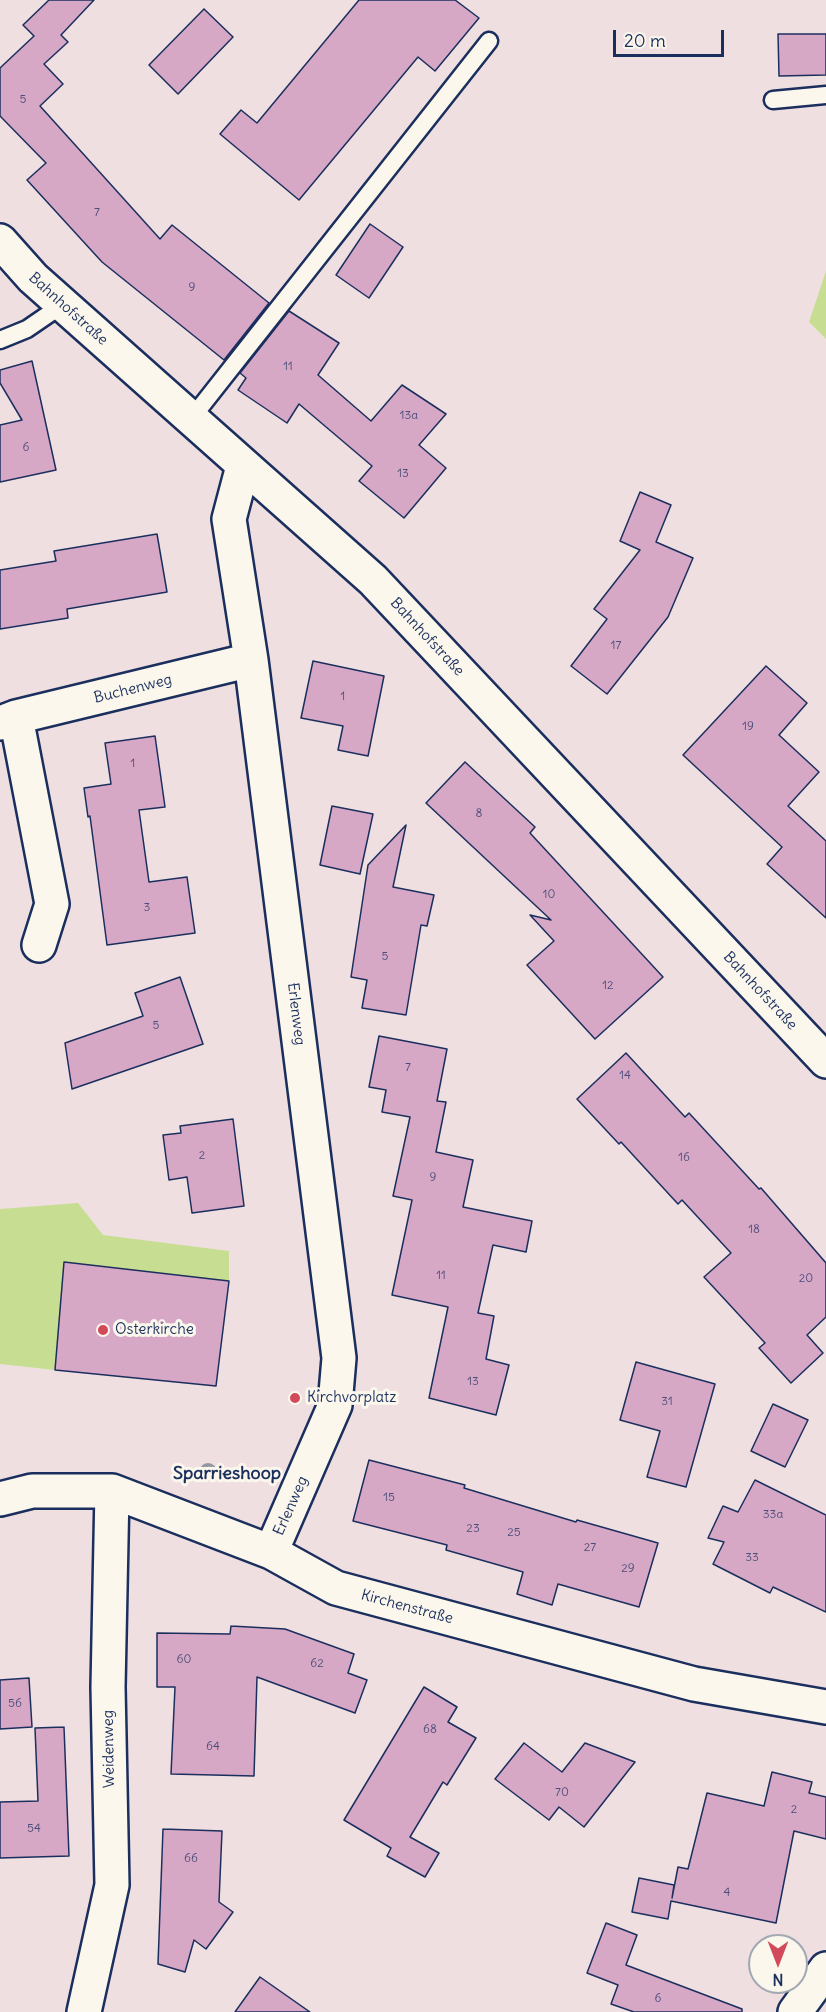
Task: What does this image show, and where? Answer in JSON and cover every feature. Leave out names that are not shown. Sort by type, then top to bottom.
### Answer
[{"type":"street","name":"Bahnhofstraße","points":[[0,241],[33,278],[62,305],[373,580],[826,1061]]},
{"type":"street","name":"Erlenweg","points":[[243,466],[229,519],[251,660],[339,1358],[335,1405],[271,1552]]},
{"type":"street","name":"Buchenweg","points":[[39,945],[52,904],[8,720],[251,660]]},
{"type":"street","name":"Kirchenstraße","points":[[0,1499],[32,1491],[112,1491],[271,1552],[336,1588],[694,1684],[826,1707]]},
{"type":"street","name":"Weidenweg","points":[[87,2009],[112,1885],[108,1688],[112,1491]]},
{"type":"street","points":[[795,2012],[826,1969]]},
{"type":"lane","points":[[191,420],[489,41]]},
{"type":"lane","points":[[773,100],[826,95]]},
{"type":"lane","points":[[0,340],[27,329],[62,305]]},
{"type":"green space","points":[[826,271],[826,339],[809,322]]},
{"type":"green space","points":[[78,1203],[103,1235],[229,1251],[229,1281],[64,1262],[55,1370],[0,1364],[0,1209]]},
{"type":"building","points":[[49,0],[94,0],[61,35],[68,42],[44,64],[63,84],[40,106],[160,239],[172,225],[269,303],[224,360],[102,262],[27,180],[46,163],[0,116],[0,68],[34,36],[23,25]]},
{"type":"building","points":[[359,0],[455,0],[479,18],[435,71],[418,57],[299,200],[220,134],[241,110],[257,123]]},
{"type":"building","points":[[204,9],[233,37],[178,94],[149,65]]},
{"type":"building","points":[[778,34],[826,34],[826,75],[779,76]]},
{"type":"building","points":[[370,224],[403,247],[369,298],[336,275]]},
{"type":"building","points":[[289,311],[339,343],[318,375],[371,421],[402,385],[446,414],[419,445],[446,468],[404,518],[359,481],[372,466],[299,404],[287,423],[238,390],[246,378],[240,373]]},
{"type":"building","points":[[32,361],[56,470],[0,482],[0,425],[22,420],[0,383],[0,370]]},
{"type":"building","points":[[640,492],[671,505],[656,542],[693,558],[668,617],[607,694],[571,666],[607,619],[594,609],[640,550],[620,541]]},
{"type":"building","points":[[157,534],[167,592],[67,609],[68,618],[0,629],[0,570],[56,561],[54,551]]},
{"type":"building","points":[[313,661],[384,676],[368,756],[338,750],[343,726],[301,718]]},
{"type":"building","points":[[766,666],[807,703],[779,735],[819,772],[788,806],[826,841],[826,918],[767,864],[782,847],[683,755]]},
{"type":"building","points":[[155,736],[165,807],[139,810],[149,882],[187,877],[195,933],[107,945],[90,816],[88,817],[84,788],[111,784],[105,743]]},
{"type":"building","points":[[465,762],[535,827],[530,833],[663,977],[595,1039],[527,965],[554,941],[530,915],[551,920],[426,803]]},
{"type":"building","points":[[332,806],[373,814],[360,874],[320,865]]},
{"type":"building","points":[[406,825],[393,887],[434,895],[427,926],[421,925],[406,1015],[362,1008],[367,980],[351,977],[368,865]]},
{"type":"building","points":[[180,977],[203,1044],[72,1089],[65,1043],[143,1016],[135,993]]},
{"type":"building","points":[[379,1036],[447,1049],[437,1101],[446,1102],[436,1152],[473,1160],[463,1207],[532,1221],[526,1252],[493,1245],[478,1313],[494,1316],[486,1359],[509,1365],[496,1415],[429,1398],[448,1307],[392,1295],[412,1200],[393,1196],[410,1117],[382,1112],[386,1090],[369,1087]]},
{"type":"building","points":[[626,1053],[685,1117],[689,1113],[759,1189],[761,1188],[826,1263],[826,1317],[807,1335],[823,1353],[791,1383],[759,1348],[765,1343],[704,1277],[731,1253],[682,1200],[678,1204],[621,1142],[619,1144],[577,1099]]},
{"type":"building","points":[[233,1119],[244,1206],[192,1213],[187,1177],[169,1180],[163,1135],[181,1133],[180,1126]]},
{"type":"building","name":"Osterkirche","points":[[64,1262],[229,1281],[216,1386],[55,1370]]},
{"type":"building","points":[[636,1362],[715,1384],[686,1487],[647,1477],[660,1431],[620,1420]]},
{"type":"building","points":[[773,1404],[808,1420],[785,1467],[751,1451]]},
{"type":"building","points":[[369,1460],[465,1485],[464,1488],[576,1522],[577,1520],[658,1543],[639,1607],[558,1584],[552,1605],[517,1594],[523,1572],[446,1550],[447,1545],[353,1521]]},
{"type":"building","points":[[755,1480],[826,1515],[826,1612],[773,1587],[770,1593],[713,1564],[724,1542],[708,1538],[723,1506],[738,1512]]},
{"type":"building","points":[[231,1626],[285,1629],[354,1654],[348,1673],[367,1680],[355,1713],[257,1677],[254,1776],[171,1774],[175,1687],[157,1687],[157,1633],[230,1634]]},
{"type":"building","points":[[29,1678],[32,1727],[0,1729],[0,1680]]},
{"type":"building","points":[[424,1687],[457,1707],[448,1722],[476,1738],[447,1785],[443,1782],[410,1837],[439,1853],[425,1877],[387,1856],[391,1848],[344,1820]]},
{"type":"building","points":[[64,1727],[69,1856],[0,1858],[0,1802],[38,1801],[35,1728]]},
{"type":"building","points":[[524,1743],[562,1772],[585,1743],[635,1762],[584,1827],[559,1807],[549,1820],[495,1779]]},
{"type":"building","points":[[772,1772],[812,1782],[809,1793],[826,1797],[826,1839],[794,1831],[776,1923],[671,1901],[668,1919],[632,1912],[639,1878],[674,1885],[672,1898],[678,1867],[688,1869],[707,1793],[764,1806]]},
{"type":"building","points":[[163,1829],[222,1831],[219,1902],[233,1912],[206,1949],[194,1940],[185,1972],[158,1964]]},
{"type":"building","points":[[606,1923],[637,1935],[626,1965],[742,2009],[742,2012],[634,2012],[611,2004],[618,1985],[587,1973]]},
{"type":"building","points":[[260,1977],[310,2012],[235,2012]]},
{"type":"place","name":"Osterkirche","points":[[103,1330]]},
{"type":"place","name":"Kirchvorplatz","points":[[295,1398]]},
{"type":"district","name":"Sparrieshoop","points":[[227,1474]]}]
